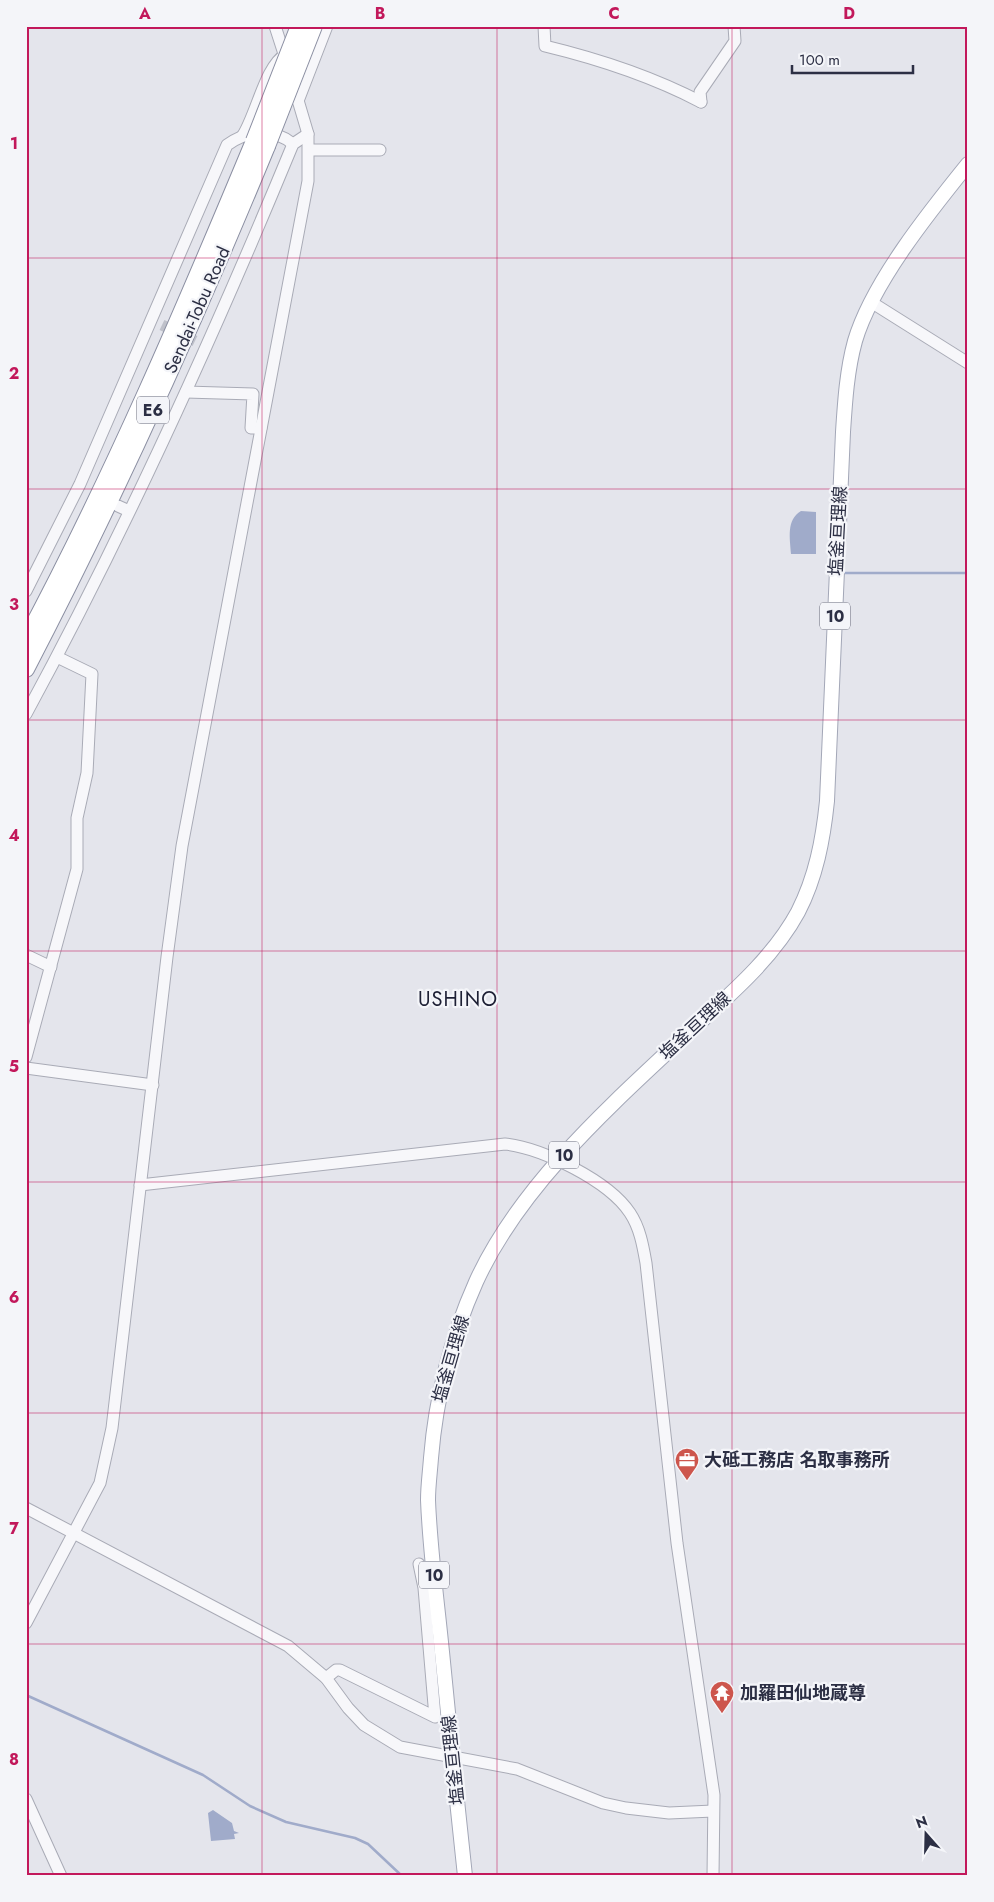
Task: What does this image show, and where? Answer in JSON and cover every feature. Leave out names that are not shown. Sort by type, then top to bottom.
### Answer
[{"type":"highway","name":"Sendai-Tobu Road","points":[[26,639],[111,468],[174,331],[255,140],[299,26]]},
{"type":"highway","name":"Sendai-Tobu Road","points":[[26,669],[129,463],[194,318],[255,140],[314,26]]},
{"type":"main road","name":"塩釜亘理線","points":[[465,1876],[428,1497],[434,1428],[441,1384],[458,1327],[477,1280],[514,1215],[558,1162],[761,963],[797,913],[810,885],[819,858],[827,801],[844,408],[848,372],[855,340],[871,302],[886,275],[968,164]]},
{"type":"street","points":[[26,1623],[100,1483],[112,1428],[140,1185],[154,1085],[167,958],[182,846],[306,190],[309,150],[308,134],[275,26]]},
{"type":"street","points":[[298,101],[327,26]]},
{"type":"street","points":[[544,26],[545,46],[610,63],[676,89],[701,102],[700,92],[735,41],[734,26]]},
{"type":"street","points":[[255,140],[251,122],[272,69],[278,58],[285,55]]},
{"type":"street","points":[[255,140],[251,133],[282,135],[293,144]]},
{"type":"street","points":[[26,714],[57,657],[130,511],[186,392],[200,344],[244,262],[293,144],[308,134]]},
{"type":"street","points":[[26,591],[83,490],[157,323],[227,145],[255,140]]},
{"type":"street","points":[[309,150],[380,150]]},
{"type":"street","points":[[871,302],[968,363]]},
{"type":"street","points":[[186,392],[253,394],[251,428],[261,428]]},
{"type":"street","points":[[118,506],[130,511]]},
{"type":"street","points":[[26,1057],[77,868],[77,818],[87,773],[92,674],[57,657]]},
{"type":"street","points":[[26,955],[51,968]]},
{"type":"street","points":[[26,1068],[154,1085]]},
{"type":"street","points":[[140,1185],[491,1144],[519,1145],[597,1182],[617,1197],[630,1213],[640,1232],[646,1263],[670,1489],[695,1677],[711,1778],[714,1811],[712,1876]]},
{"type":"street","points":[[26,1508],[281,1641],[309,1662],[326,1678],[348,1708],[364,1725],[381,1738],[400,1747],[517,1769],[603,1803],[626,1808],[669,1813],[714,1811]]},
{"type":"street","points":[[326,1678],[340,1670],[435,1717],[424,1588],[419,1564]]},
{"type":"street","points":[[26,1798],[61,1876]]},
{"type":"water","points":[[801,511],[816,512],[816,554],[791,554],[791,524],[796,515]]},
{"type":"water","points":[[213,1810],[232,1823],[234,1831],[239,1833],[234,1834],[235,1839],[211,1841],[208,1813]]},
{"type":"waterway","points":[[843,573],[968,573]]},
{"type":"waterway","points":[[26,1695],[203,1775],[250,1806],[286,1822],[355,1838],[368,1844],[402,1876]]},
{"type":"tunnel","points":[[162,325],[195,341]]},
{"type":"place","name":"大砥工務店 名取事務所","points":[[687,1481]]},
{"type":"place","name":"加羅田仙地蔵尊","points":[[722,1714]]},
{"type":"district","name":"USHINO","points":[[458,999]]}]
